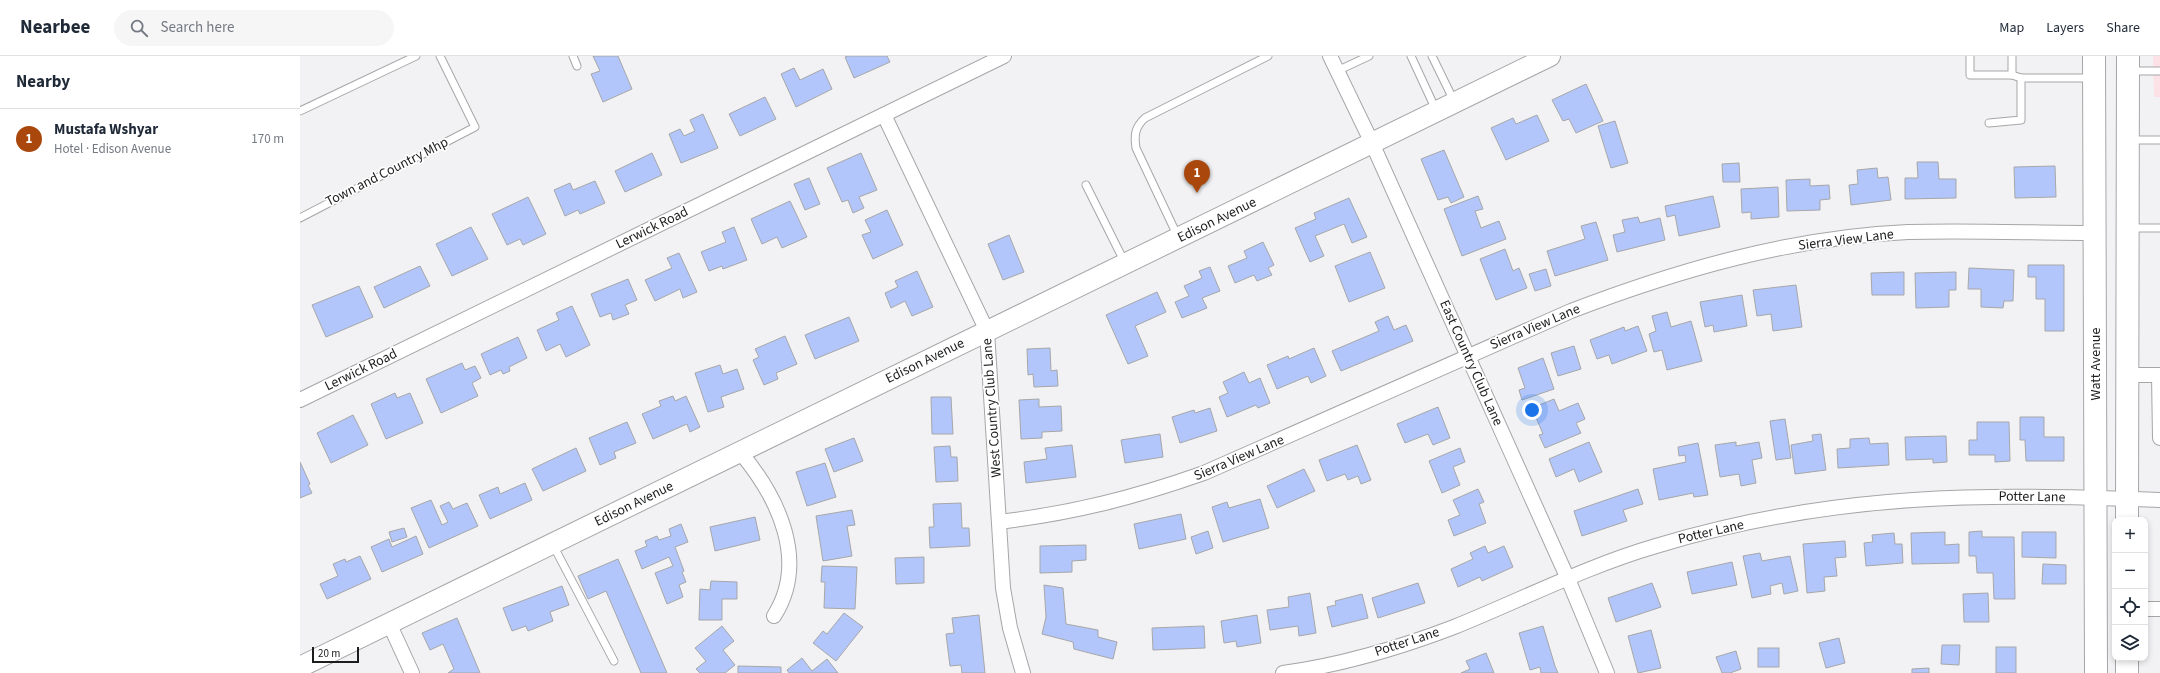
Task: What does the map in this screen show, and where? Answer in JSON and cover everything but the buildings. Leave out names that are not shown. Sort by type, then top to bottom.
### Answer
[{"type":"main road","name":"Watt Avenue","points":[[2094,56],[2096,673]]},
{"type":"main road","points":[[2126,510],[2129,140],[2128,63]]},
{"type":"main road","points":[[2127,661],[2127,673]]},
{"type":"street","name":"Lerwick Road","points":[[300,400],[1004,56]]},
{"type":"street","name":"East Country Club Lane","points":[[1330,56],[1372,143],[1568,579],[1607,673]]},
{"type":"street","name":"Edison Avenue","points":[[300,667],[1178,239],[1446,107],[1529,63],[1550,56]]},
{"type":"street","name":"West Country Club Lane","points":[[884,115],[987,331],[1003,588],[1010,628],[1023,673]]},
{"type":"street","name":"Sierra View Lane","points":[[999,522],[1051,515],[1103,505],[1154,491],[1237,460],[1571,312],[1623,291],[1698,268],[1795,246],[1907,232],[2095,233]]},
{"type":"street","points":[[2127,375],[2160,374],[2160,438]]},
{"type":"street","points":[[740,452],[767,488],[778,511],[788,547],[790,577],[786,595],[774,616]]},
{"type":"street","name":"Potter Lane","points":[[1283,673],[1357,658],[1412,642],[1453,627],[1568,579],[1655,546],[1706,532],[1782,516],[1852,506],[1922,500],[1992,497],[2096,498],[2126,510],[2160,500]]},
{"type":"street","points":[[2148,609],[2160,609]]},
{"type":"street","points":[[388,623],[412,673]]},
{"type":"lane","points":[[300,111],[416,56]]},
{"type":"lane","name":"Town and Country Mhp","points":[[300,218],[475,127],[440,56]]},
{"type":"lane","points":[[572,56],[577,66]]},
{"type":"lane","points":[[1178,239],[1136,148],[1134,137],[1136,129],[1145,118],[1268,56]]},
{"type":"lane","points":[[1337,71],[1370,56]]},
{"type":"lane","points":[[1411,56],[1446,107]]},
{"type":"lane","points":[[1432,56],[1446,107]]},
{"type":"lane","points":[[1970,56],[1970,75],[2012,75],[2021,78],[2095,78]]},
{"type":"lane","points":[[2012,56],[2012,75]]},
{"type":"lane","points":[[2128,63],[2160,71]]},
{"type":"lane","points":[[1989,123],[2021,120],[2021,78]]},
{"type":"lane","points":[[2129,140],[2160,140]]},
{"type":"lane","points":[[1086,185],[1126,264]]},
{"type":"lane","points":[[2128,228],[2160,228]]},
{"type":"lane","points":[[552,543],[614,661]]},
{"type":"shaded area","points":[[2153,56],[2160,56],[2160,97],[2154,97]]},
{"type":"place","name":"Mustafa Wshyar","points":[[1197,193]]}]
